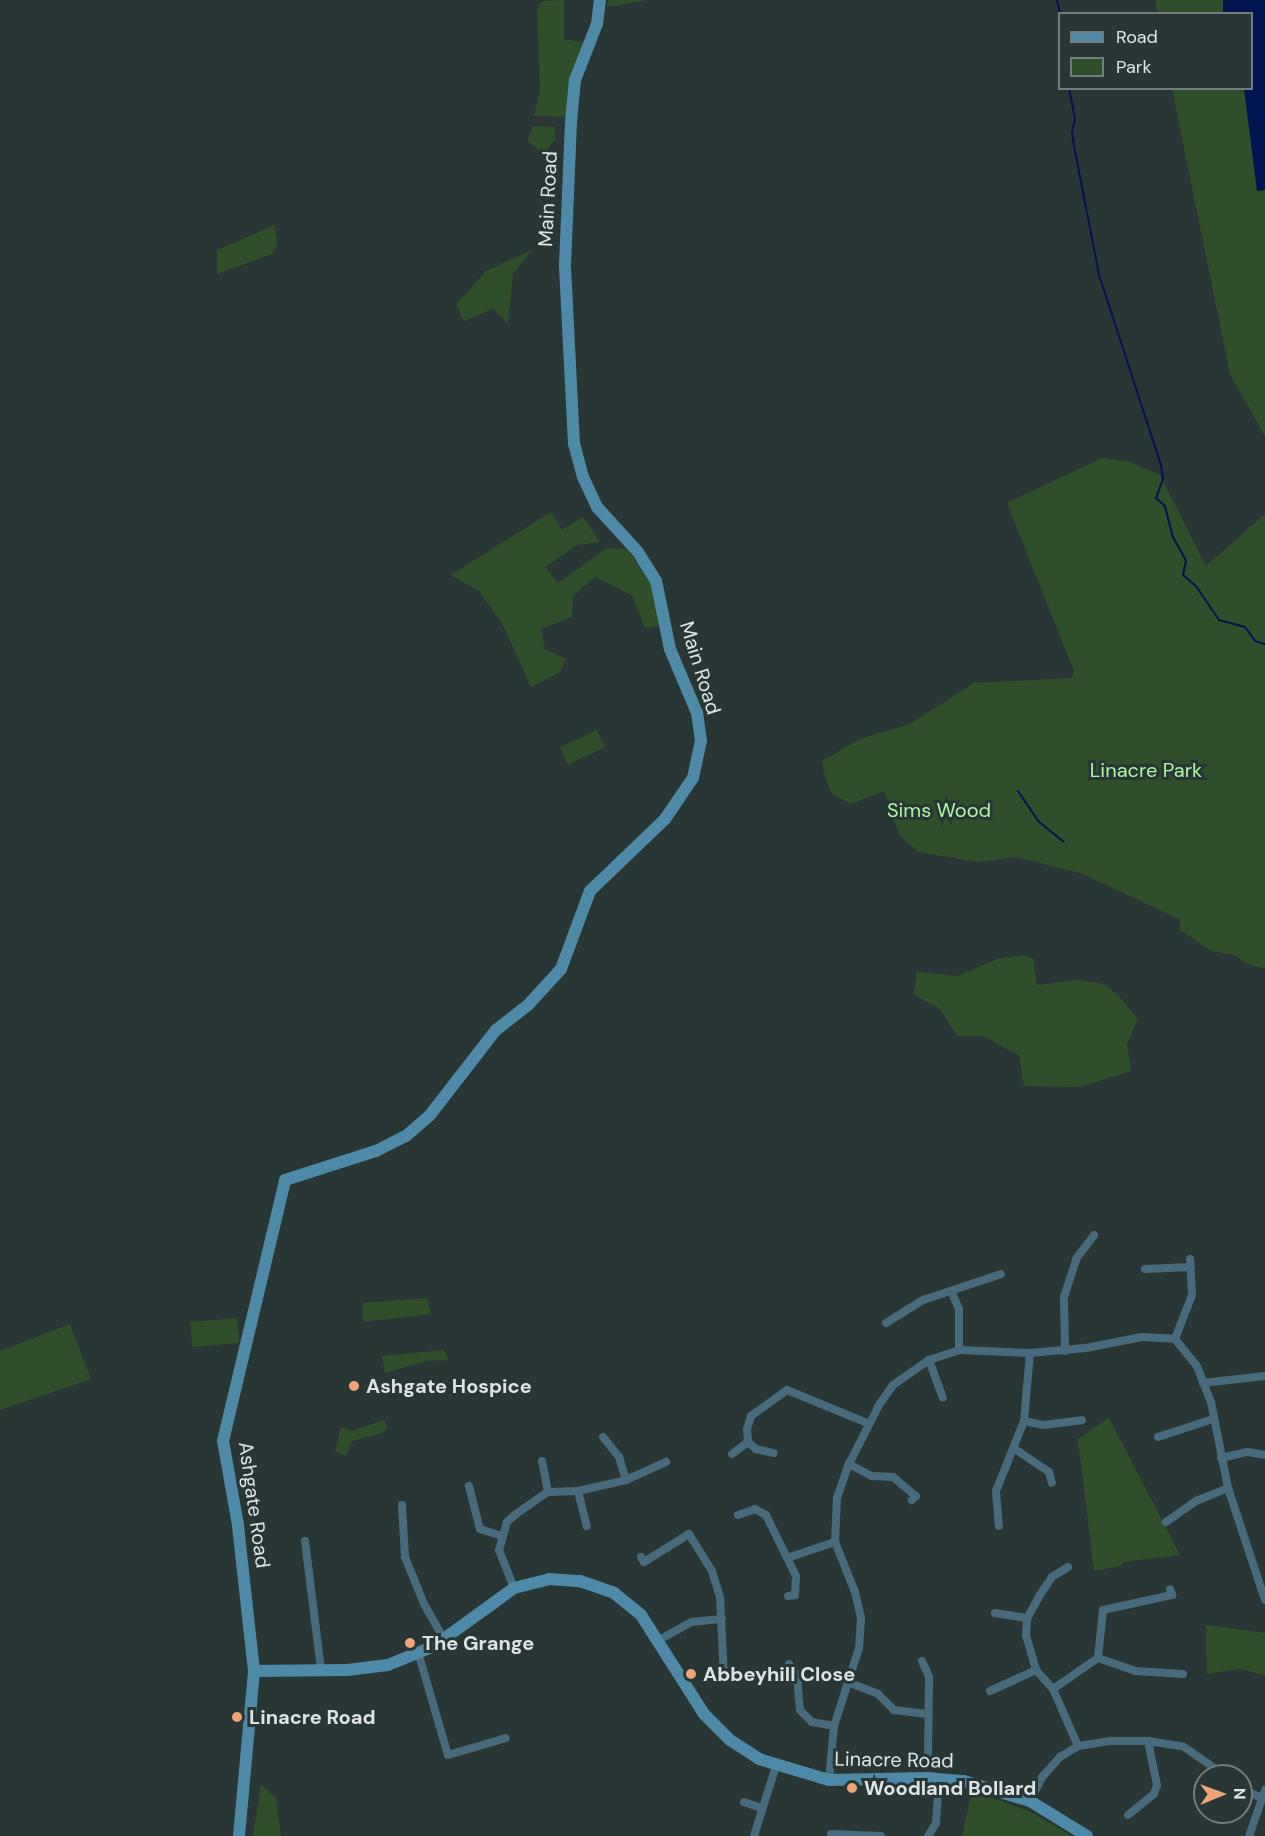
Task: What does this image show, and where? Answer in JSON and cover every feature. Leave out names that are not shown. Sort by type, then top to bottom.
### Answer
[{"type":"street","name":"Main Road","points":[[314,1170],[376,1151],[406,1136],[430,1115],[496,1030],[534,999],[561,969],[590,891],[665,819],[693,778],[700,741],[697,713],[670,649],[657,581],[638,552],[597,507],[583,477],[574,444],[565,266],[571,133],[575,80],[597,24],[600,0]]},
{"type":"street","name":"Ashgate Road","points":[[239,1836],[254,1671],[224,1434],[285,1180],[314,1170]]},
{"type":"street","points":[[1065,1351],[1064,1297],[1076,1259],[1094,1235]]},
{"type":"street","points":[[1145,1269],[1190,1263],[1192,1295],[1175,1339]]},
{"type":"street","points":[[886,1323],[923,1300],[1001,1274]]},
{"type":"street","points":[[951,1291],[959,1309],[959,1350]]},
{"type":"street","points":[[828,1780],[834,1726],[850,1683],[859,1647],[861,1618],[855,1592],[835,1542],[837,1498],[867,1423],[893,1385],[929,1360],[959,1350],[1030,1353],[1065,1351],[1142,1337],[1175,1339],[1188,1352],[1203,1383],[1228,1488],[1265,1600]]},
{"type":"street","points":[[999,1526],[996,1491],[1015,1449],[1024,1421],[1030,1353]]},
{"type":"street","points":[[929,1360],[944,1398]]},
{"type":"street","points":[[1203,1383],[1265,1376]]},
{"type":"street","points":[[774,1453],[756,1449],[748,1442],[747,1429],[751,1416],[787,1390],[801,1393],[867,1423]]},
{"type":"street","points":[[1158,1437],[1213,1419]]},
{"type":"street","points":[[1024,1421],[1043,1425],[1082,1420]]},
{"type":"street","points":[[603,1437],[619,1457],[626,1480]]},
{"type":"street","points":[[732,1454],[748,1442]]},
{"type":"street","points":[[1015,1449],[1049,1472],[1052,1483]]},
{"type":"street","points":[[1221,1458],[1247,1452],[1265,1455]]},
{"type":"street","points":[[542,1461],[548,1491]]},
{"type":"street","points":[[514,1588],[499,1550],[501,1536],[507,1522],[548,1491],[578,1491],[626,1480],[666,1462]]},
{"type":"street","points":[[849,1464],[872,1476],[893,1477],[916,1496],[912,1500]]},
{"type":"street","points":[[469,1486],[480,1529],[501,1536]]},
{"type":"street","points":[[1166,1522],[1196,1501],[1228,1488]]},
{"type":"street","points":[[578,1491],[586,1526]]},
{"type":"street","points":[[402,1505],[405,1557],[424,1604],[444,1639]]},
{"type":"street","points":[[738,1515],[755,1509],[766,1515],[787,1558],[797,1587],[795,1595],[788,1596]]},
{"type":"street","points":[[641,1557],[644,1562],[689,1534],[712,1571],[722,1619],[724,1676],[729,1676]]},
{"type":"street","points":[[305,1541],[321,1670]]},
{"type":"street","points":[[787,1558],[835,1542]]},
{"type":"street","points":[[1068,1567],[1053,1577],[1027,1618],[1028,1645],[1036,1670],[1053,1689],[1078,1746]]},
{"type":"street","name":"Linacre Road","points":[[254,1671],[321,1670],[388,1665],[444,1639],[514,1588],[561,1580],[580,1581],[614,1593],[641,1615],[659,1640],[687,1688],[719,1730],[759,1759],[828,1780],[939,1778],[964,1781],[1030,1801],[1088,1836]]},
{"type":"street","points":[[1053,1689],[1098,1658],[1103,1610],[1172,1595],[1170,1589]]},
{"type":"street","points":[[995,1613],[1027,1618]]},
{"type":"street","points":[[659,1640],[692,1622],[722,1619]]},
{"type":"street","points":[[418,1652],[448,1755],[506,1738]]},
{"type":"street","points":[[1098,1658],[1134,1671],[1183,1674]]},
{"type":"street","points":[[922,1661],[929,1677],[928,1755]]},
{"type":"street","points":[[789,1664],[797,1676],[800,1710],[812,1722],[834,1726]]},
{"type":"street","points":[[990,1691],[1036,1670]]},
{"type":"street","points":[[850,1683],[878,1694],[894,1710],[927,1714]]},
{"type":"street","points":[[1030,1801],[1050,1769],[1078,1746],[1111,1740],[1148,1741],[1184,1747],[1209,1764]]},
{"type":"street","points":[[1128,1815],[1154,1794],[1157,1785],[1148,1741]]},
{"type":"street","points":[[754,1836],[776,1766]]},
{"type":"street","points":[[928,1836],[936,1823],[939,1778]]},
{"type":"street","points":[[1249,1836],[1264,1794]]},
{"type":"street","points":[[744,1802],[761,1808]]},
{"type":"street","points":[[831,1834],[881,1836]]},
{"type":"green space","points":[[564,0],[564,39],[586,43],[570,117],[534,116],[540,90],[537,10],[542,1]]},
{"type":"green space","points":[[608,0],[648,0],[607,7]]},
{"type":"green space","points":[[1155,0],[1265,0],[1265,436],[1230,374],[1172,90],[1253,90],[1253,12],[1158,12]]},
{"type":"green space","points":[[533,126],[555,127],[555,139],[544,154],[527,141]]},
{"type":"green space","points":[[275,225],[277,245],[272,254],[217,274],[217,250]]},
{"type":"green space","points":[[532,250],[513,274],[508,323],[493,309],[464,321],[456,305],[486,271]]},
{"type":"green space","name":"Linacre Park","points":[[1102,458],[1130,462],[1160,475],[1206,566],[1265,514],[1265,968],[1251,966],[1234,955],[1211,951],[1179,929],[1181,920],[1083,874],[1016,857],[978,862],[918,852],[900,836],[884,791],[851,804],[832,794],[825,777],[822,761],[860,739],[910,724],[974,683],[1072,678],[1074,671],[1007,503]]},
{"type":"green space","points":[[551,512],[562,530],[583,517],[600,542],[577,545],[545,567],[558,583],[607,548],[627,549],[654,588],[661,626],[645,628],[632,595],[595,577],[573,596],[572,617],[541,629],[545,649],[566,659],[560,672],[531,687],[502,623],[479,591],[451,575]]},
{"type":"green space","points":[[597,730],[605,747],[568,765],[560,747]]},
{"type":"green space","points":[[1023,955],[1033,959],[1037,985],[1078,980],[1104,984],[1117,994],[1138,1019],[1127,1044],[1131,1071],[1080,1087],[1024,1086],[1019,1055],[983,1036],[957,1036],[940,1009],[914,995],[917,972],[958,976],[997,959]]},
{"type":"green space","points":[[427,1298],[431,1314],[363,1322],[362,1303]]},
{"type":"green space","points":[[237,1318],[239,1343],[192,1347],[190,1322]]},
{"type":"green space","points":[[70,1324],[91,1379],[0,1410],[0,1351]]},
{"type":"green space","points":[[444,1350],[448,1360],[426,1361],[385,1373],[382,1356]]},
{"type":"green space","points":[[1109,1418],[1180,1555],[1123,1562],[1121,1566],[1094,1571],[1078,1439]]},
{"type":"green space","points":[[384,1420],[387,1427],[383,1433],[352,1441],[346,1456],[335,1451],[341,1427],[352,1431]]},
{"type":"green space","points":[[1206,1625],[1265,1633],[1265,1675],[1239,1669],[1207,1674]]},
{"type":"green space","points":[[261,1785],[276,1798],[281,1836],[253,1836]]},
{"type":"green space","points":[[972,1790],[1031,1812],[1072,1836],[962,1836]]},
{"type":"shaded area","points":[[1223,0],[1265,0],[1265,190],[1257,191],[1244,90],[1253,90],[1253,12],[1223,12]]},
{"type":"waterway","points":[[1057,0],[1060,12]]},
{"type":"waterway","points":[[1069,90],[1075,119],[1072,132],[1074,146],[1099,275],[1161,465],[1163,479],[1156,498],[1165,506],[1173,537],[1186,560],[1183,575],[1196,586],[1219,620],[1245,627],[1255,641],[1265,644]]},
{"type":"waterway","points":[[1018,791],[1038,821],[1064,842]]},
{"type":"place","name":"Ashgate Hospice","points":[[354,1386]]},
{"type":"place","name":"The Grange","points":[[410,1643]]},
{"type":"place","name":"Abbeyhill Close","points":[[691,1674]]},
{"type":"place","name":"Linacre Road","points":[[237,1717]]},
{"type":"place","name":"Woodland Bollard","points":[[852,1788]]},
{"type":"park label","name":"Sims Wood","points":[[939,810]]}]
